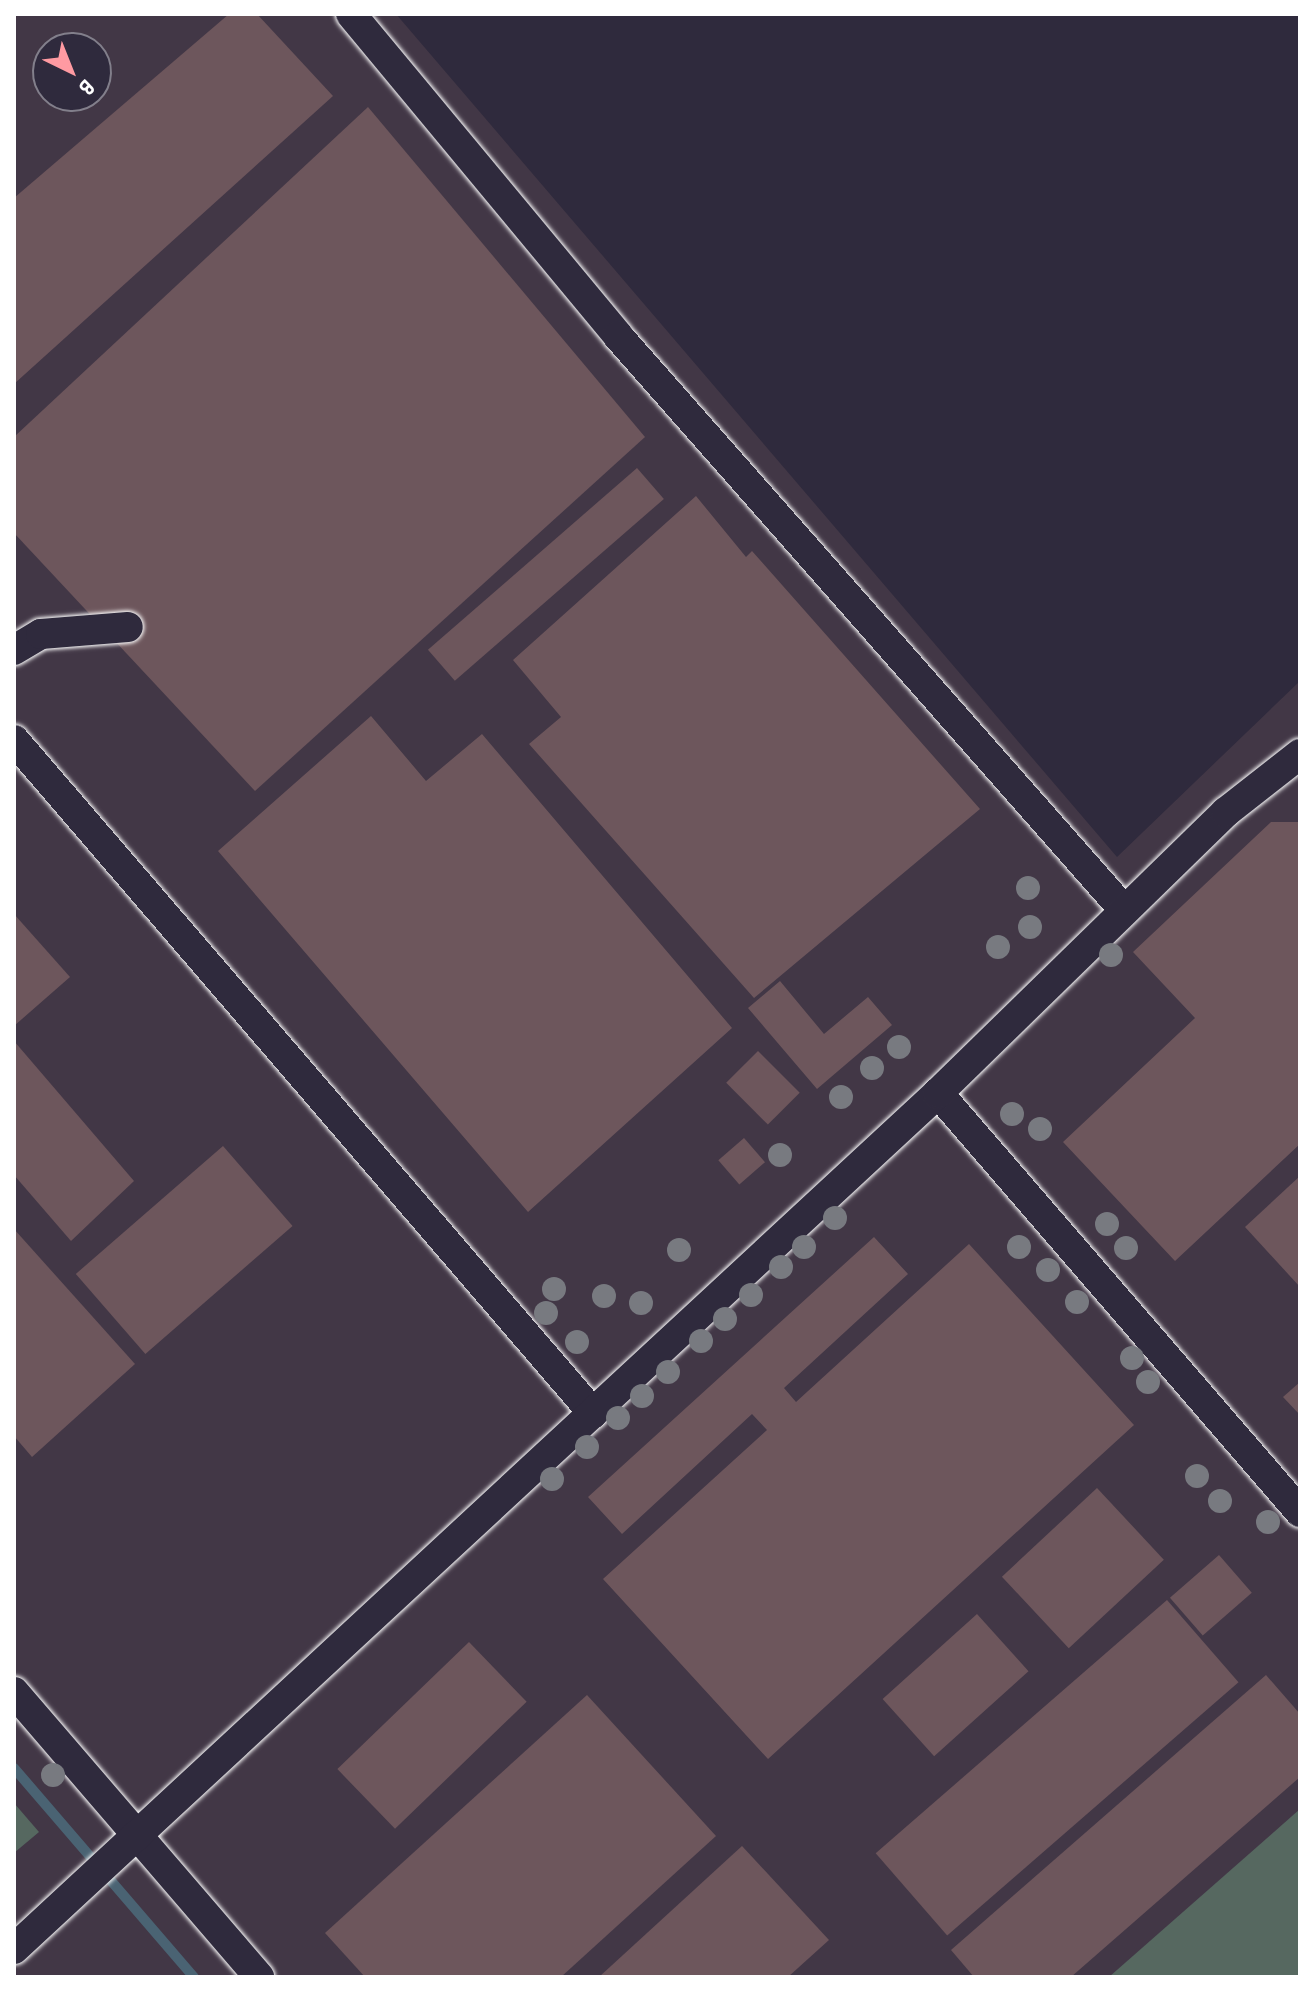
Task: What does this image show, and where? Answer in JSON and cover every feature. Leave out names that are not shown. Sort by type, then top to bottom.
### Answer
[{"type":"street","points":[[351,14],[618,336],[1124,910]]},
{"type":"street","points":[[14,650],[41,634],[128,627]]},
{"type":"street","points":[[14,740],[593,1413]]},
{"type":"street","points":[[14,1949],[938,1093],[1226,812],[1300,754]]},
{"type":"street","points":[[938,1093],[1300,1512]]},
{"type":"street","points":[[14,1692],[259,1977]]},
{"type":"shaded area","points":[[14,14],[396,14],[1117,857],[1300,681],[1300,1977],[14,1977]]},
{"type":"green space","points":[[14,1803],[39,1832],[14,1853]]},
{"type":"green space","points":[[1300,1809],[1300,1977],[1109,1977]]},
{"type":"building","points":[[229,14],[257,14],[333,96],[14,384],[14,198]]},
{"type":"building","points":[[368,107],[645,437],[255,791],[14,533],[14,437]]},
{"type":"building","points":[[637,468],[664,499],[455,681],[428,650]]},
{"type":"building","points":[[696,496],[746,557],[752,551],[980,809],[754,998],[529,744],[561,717],[513,660]]},
{"type":"building","points":[[371,716],[426,781],[482,734],[732,1028],[528,1212],[218,851]]},
{"type":"building","points":[[1271,822],[1300,822],[1300,1144],[1175,1261],[1063,1142],[1195,1018],[1133,952]]},
{"type":"building","points":[[14,914],[70,977],[14,1026]]},
{"type":"building","points":[[780,981],[824,1034],[868,997],[892,1025],[817,1089],[748,1008]]},
{"type":"building","points":[[14,1041],[134,1181],[71,1241],[14,1175]]},
{"type":"building","points":[[758,1051],[800,1093],[768,1125],[726,1083]]},
{"type":"building","points":[[744,1138],[765,1162],[739,1184],[718,1160]]},
{"type":"building","points":[[223,1146],[293,1226],[145,1354],[76,1274]]},
{"type":"building","points":[[1300,1176],[1300,1287],[1245,1227]]},
{"type":"building","points":[[14,1229],[135,1364],[32,1457],[14,1436]]},
{"type":"building","points":[[874,1237],[908,1274],[784,1388],[796,1402],[969,1244],[1134,1425],[768,1759],[603,1579],[767,1430],[752,1414],[622,1534],[588,1497]]},
{"type":"building","points":[[1300,1382],[1300,1415],[1283,1397]]},
{"type":"building","points":[[1097,1488],[1164,1560],[1069,1648],[1002,1577]]},
{"type":"building","points":[[1219,1555],[1252,1593],[1203,1635],[1170,1598]]},
{"type":"building","points":[[1167,1600],[1239,1682],[947,1936],[876,1853]]},
{"type":"building","points":[[977,1614],[1029,1671],[934,1756],[883,1699]]},
{"type":"building","points":[[469,1642],[527,1702],[395,1829],[337,1769]]},
{"type":"building","points":[[1266,1675],[1300,1714],[1300,1777],[1071,1977],[974,1977],[951,1950]]},
{"type":"building","points":[[587,1695],[716,1836],[561,1977],[365,1977],[325,1933]]},
{"type":"building","points":[[742,1846],[829,1940],[788,1977],[599,1977]]},
{"type":"waterway","points":[[14,1768],[194,1977]]}]
